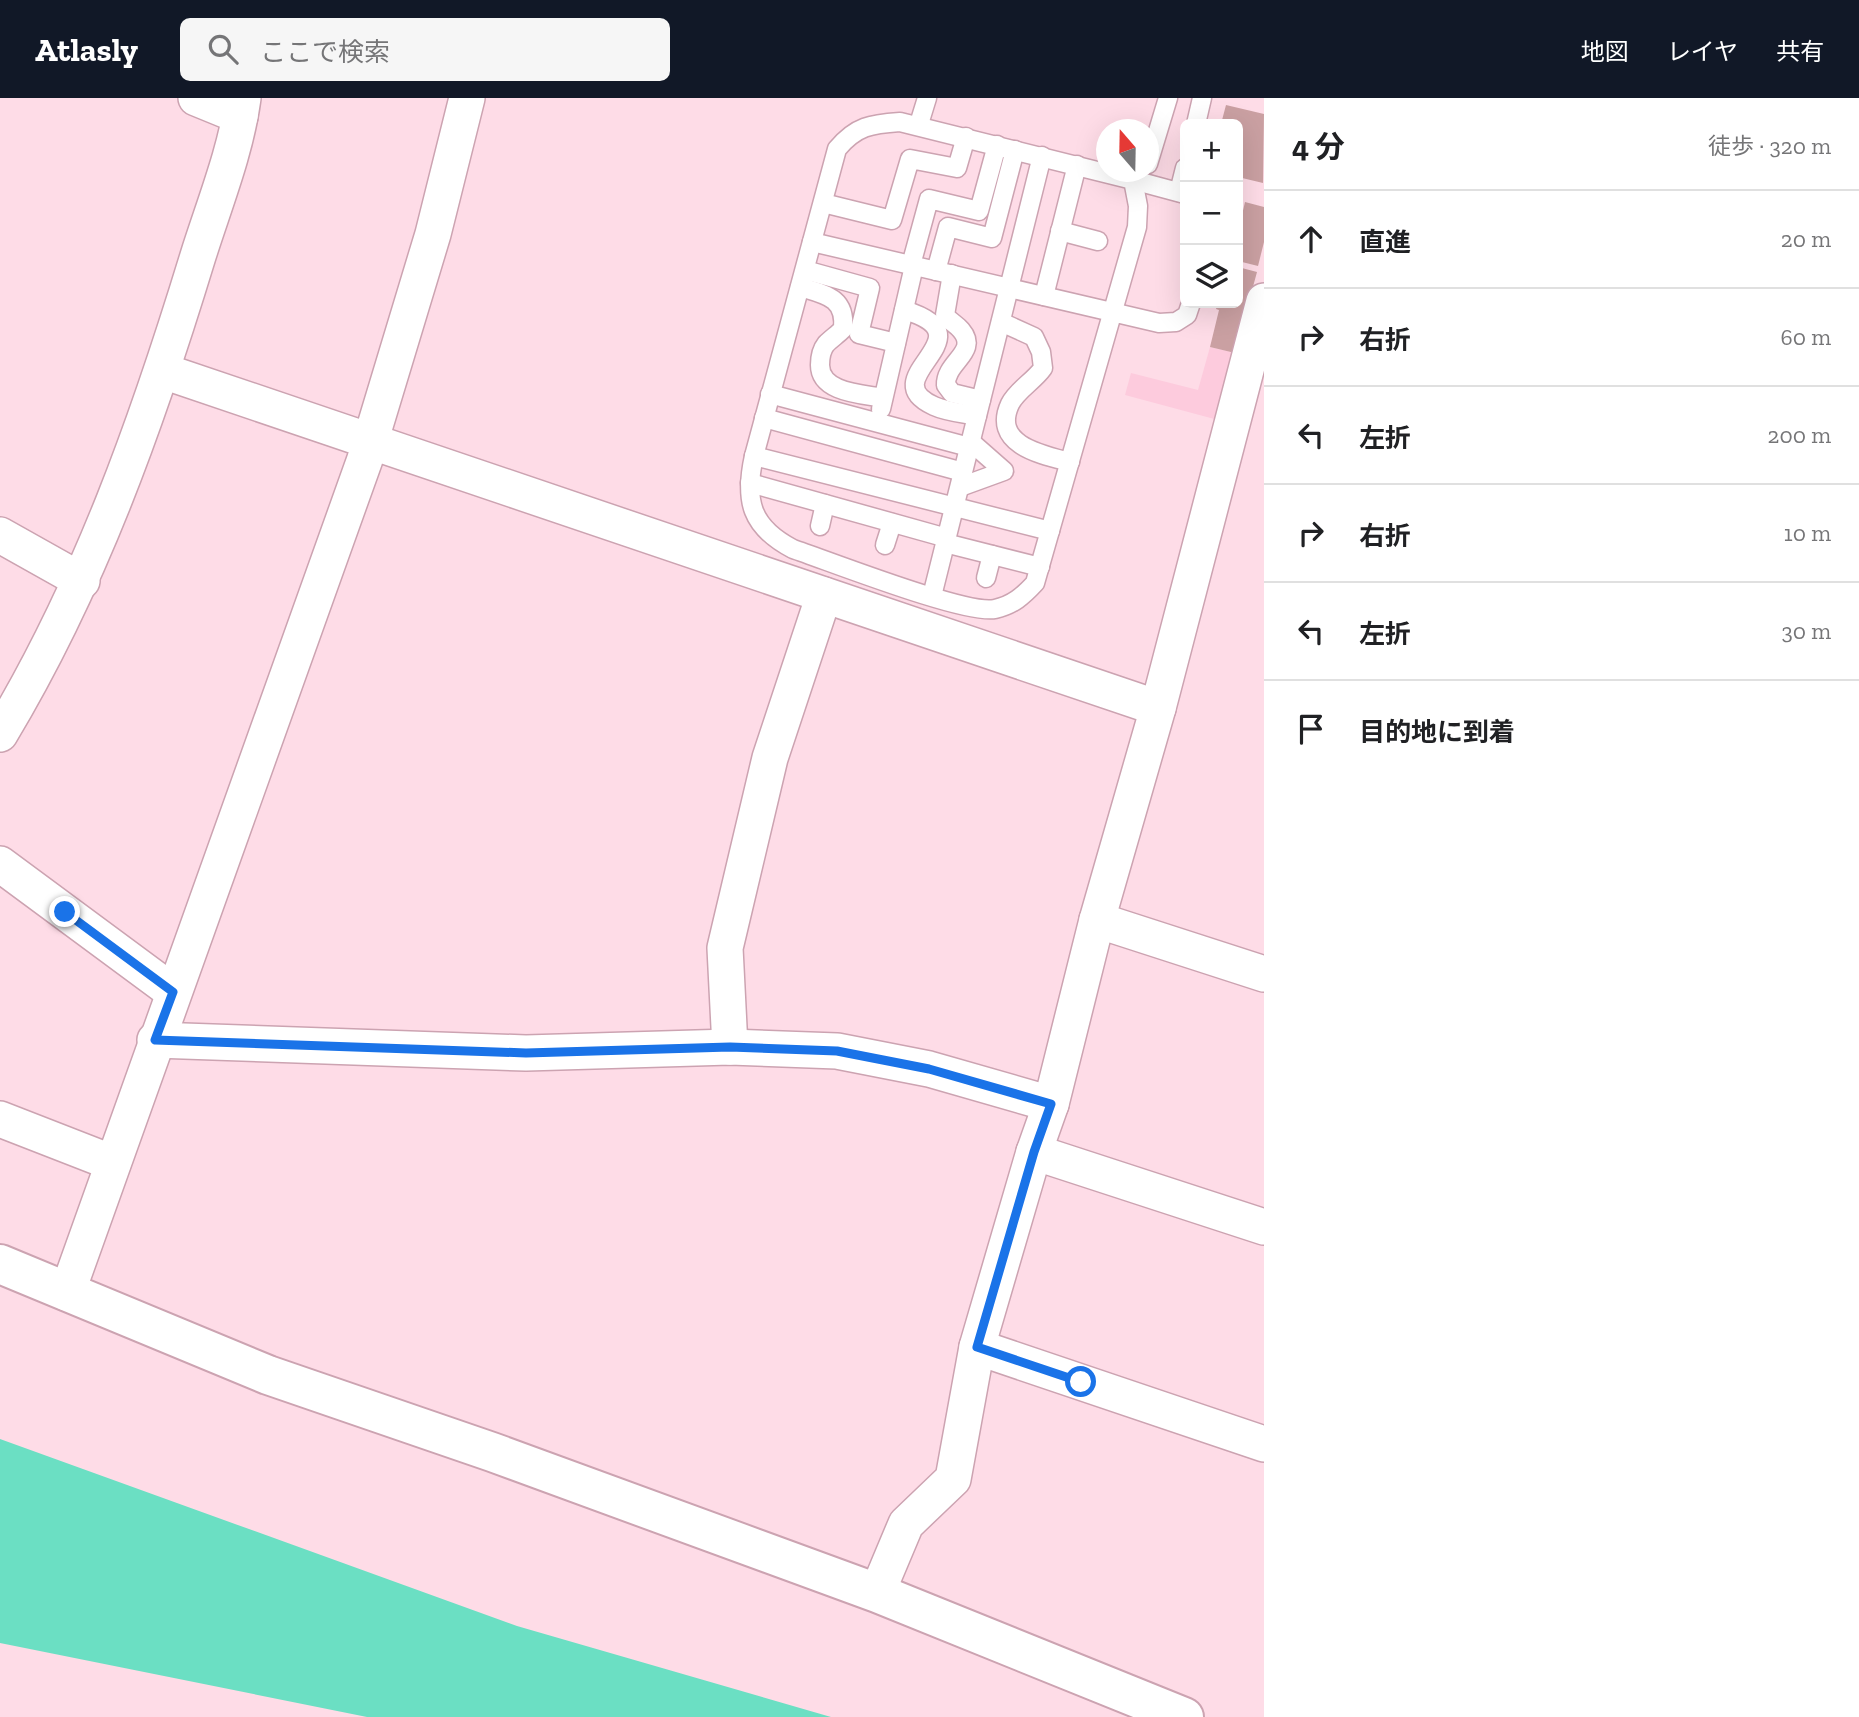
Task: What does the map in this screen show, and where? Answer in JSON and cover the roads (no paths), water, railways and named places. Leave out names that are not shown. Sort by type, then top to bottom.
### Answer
[{"type":"street","points":[[0,734],[37,673],[82,581],[163,371],[242,105],[196,98]]},
{"type":"street","points":[[67,1293],[155,1040],[371,442],[433,234],[467,98]]},
{"type":"street","points":[[877,1593],[906,1524],[953,1479],[977,1347],[1034,1152],[1051,1104],[1097,920],[1158,708],[1264,301]]},
{"type":"street","points":[[163,371],[1158,708]]},
{"type":"street","points":[[0,535],[82,581]]},
{"type":"street","points":[[730,1047],[725,948],[770,758],[824,595]]},
{"type":"street","points":[[0,864],[173,992]]},
{"type":"street","points":[[1097,920],[1264,974]]},
{"type":"street","points":[[155,1040],[526,1053],[730,1047],[837,1051],[929,1069],[1051,1104]]},
{"type":"street","points":[[0,1119],[113,1163]]},
{"type":"street","points":[[1034,1152],[1264,1227]]},
{"type":"street","points":[[0,1264],[268,1375],[505,1457],[877,1593],[1184,1717]]},
{"type":"street","points":[[977,1347],[1264,1444]]},
{"type":"lane","points":[[919,124],[927,98]]},
{"type":"lane","points":[[1159,129],[1168,98]]},
{"type":"lane","points":[[1197,119],[1202,98]]},
{"type":"lane","points":[[1096,168],[919,124],[867,124],[849,135],[837,149],[754,456],[750,483],[752,510],[772,538],[793,549],[963,606],[992,610],[1017,601],[1035,583],[1040,567],[1137,228],[1137,182]]},
{"type":"lane","points":[[823,203],[892,220],[910,159],[957,168],[966,137]]},
{"type":"lane","points":[[877,422],[929,200],[979,211],[997,145]]},
{"type":"lane","points":[[979,408],[952,393],[946,385],[949,368],[964,355],[966,347],[962,331],[945,315],[944,273],[948,227],[992,239],[1015,150]]},
{"type":"lane","points":[[932,596],[1042,156]]},
{"type":"lane","points":[[1044,296],[1077,165]]},
{"type":"lane","points":[[1153,182],[1180,192]]},
{"type":"lane","points":[[1060,231],[1098,241]]},
{"type":"lane","points":[[813,242],[1159,323],[1176,322],[1187,315],[1189,308]]},
{"type":"lane","points":[[803,279],[870,288],[859,334],[896,343]]},
{"type":"lane","points":[[803,279],[833,296],[842,305],[845,316],[844,329],[826,344],[820,372],[835,388],[883,398]]},
{"type":"lane","points":[[904,310],[928,317],[934,323],[938,335],[934,353],[919,367],[916,378],[916,389],[922,399],[934,406],[979,408]]},
{"type":"lane","points":[[1001,322],[1034,337],[1041,352],[1043,368],[1010,404],[1007,417],[1009,431],[1017,443],[1028,452],[1070,462]]},
{"type":"lane","points":[[764,418],[961,479],[1004,471],[970,444],[770,394]]},
{"type":"lane","points":[[754,456],[1050,531]]},
{"type":"lane","points":[[750,483],[1040,567]]},
{"type":"lane","points":[[820,526],[825,504]]},
{"type":"lane","points":[[885,545],[892,523]]},
{"type":"lane","points":[[986,578],[992,555]]}]
